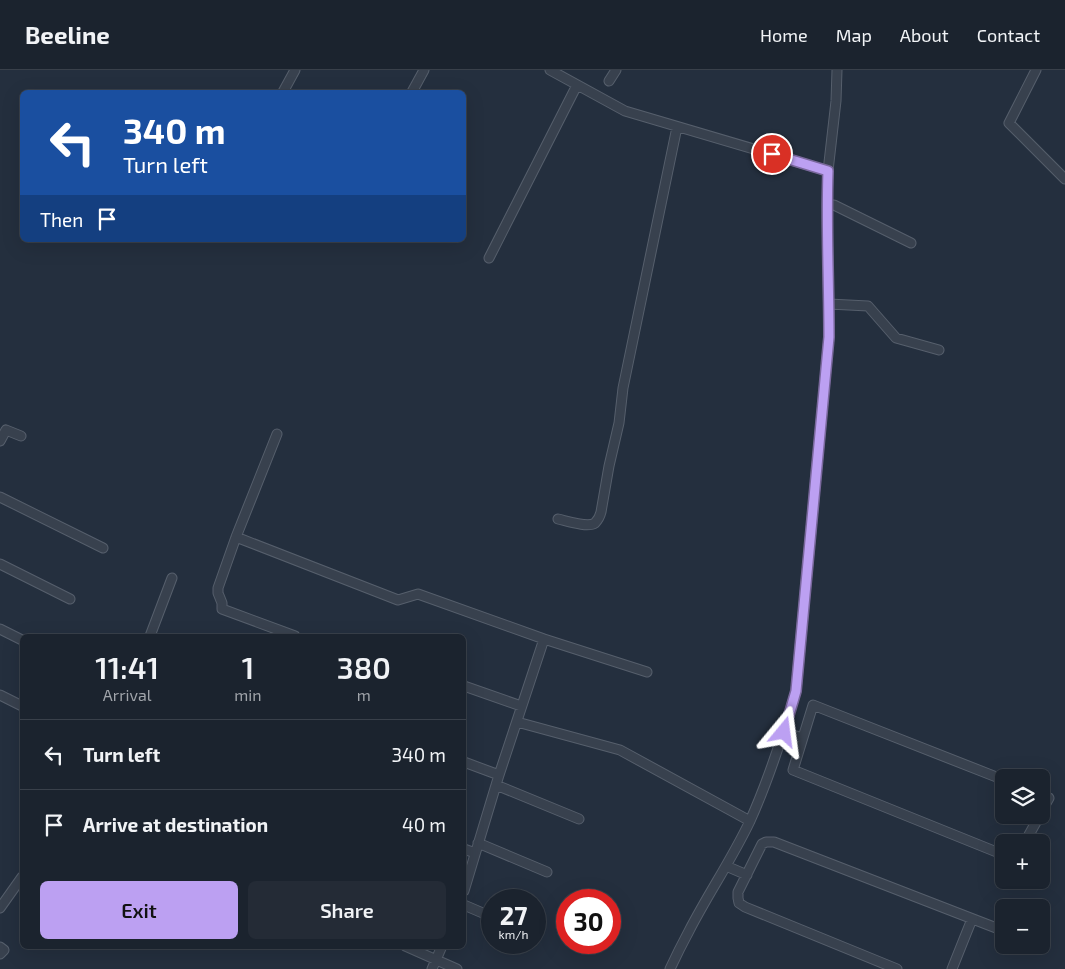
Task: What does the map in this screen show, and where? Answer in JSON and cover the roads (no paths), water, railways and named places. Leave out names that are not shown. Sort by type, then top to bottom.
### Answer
[{"type":"street","points":[[284,90],[295,70]]},
{"type":"street","points":[[413,90],[423,70]]},
{"type":"street","points":[[550,70],[625,110],[828,171]]},
{"type":"street","points":[[609,82],[616,70]]},
{"type":"street","points":[[670,969],[750,821],[772,768],[796,691],[829,337],[828,171],[836,100],[837,70]]},
{"type":"street","points":[[1036,70],[1009,123],[1065,179]]},
{"type":"street","points":[[489,258],[577,85]]},
{"type":"street","points":[[558,519],[589,526],[595,523],[601,512],[623,388],[677,126]]},
{"type":"street","points":[[827,205],[834,205],[911,243]]},
{"type":"street","points":[[829,304],[868,306],[896,338],[939,350]]},
{"type":"street","points":[[0,441],[6,430],[21,436]]},
{"type":"street","points":[[277,434],[236,537],[218,588],[218,593],[222,609],[290,634]]},
{"type":"street","points":[[0,497],[103,548]]},
{"type":"street","points":[[236,537],[398,600],[418,594],[544,639],[647,672]]},
{"type":"street","points":[[0,564],[70,599]]},
{"type":"street","points":[[151,634],[172,578]]},
{"type":"street","points":[[0,629],[20,639]]},
{"type":"street","points":[[466,884],[499,774],[544,639]]},
{"type":"street","points":[[466,687],[521,706]]},
{"type":"street","points":[[0,695],[20,705]]},
{"type":"street","points":[[995,776],[812,705],[793,770],[995,851]]},
{"type":"street","points":[[517,722],[620,750],[750,821]]},
{"type":"street","points":[[784,732],[802,738]]},
{"type":"street","points":[[466,763],[499,774]]},
{"type":"street","points":[[496,785],[579,819]]},
{"type":"street","points":[[897,969],[744,907],[739,903],[738,892],[762,844],[770,841],[995,928]]},
{"type":"street","points":[[478,843],[547,872]]},
{"type":"street","points":[[466,850],[475,853]]},
{"type":"street","points":[[726,866],[747,875]]},
{"type":"street","points":[[0,908],[20,880]]},
{"type":"street","points":[[466,906],[481,912]]},
{"type":"street","points":[[952,969],[972,919]]},
{"type":"street","points":[[0,947],[4,950],[0,954]]},
{"type":"street","points":[[412,949],[457,969]]},
{"type":"street","points":[[432,969],[441,949]]}]
